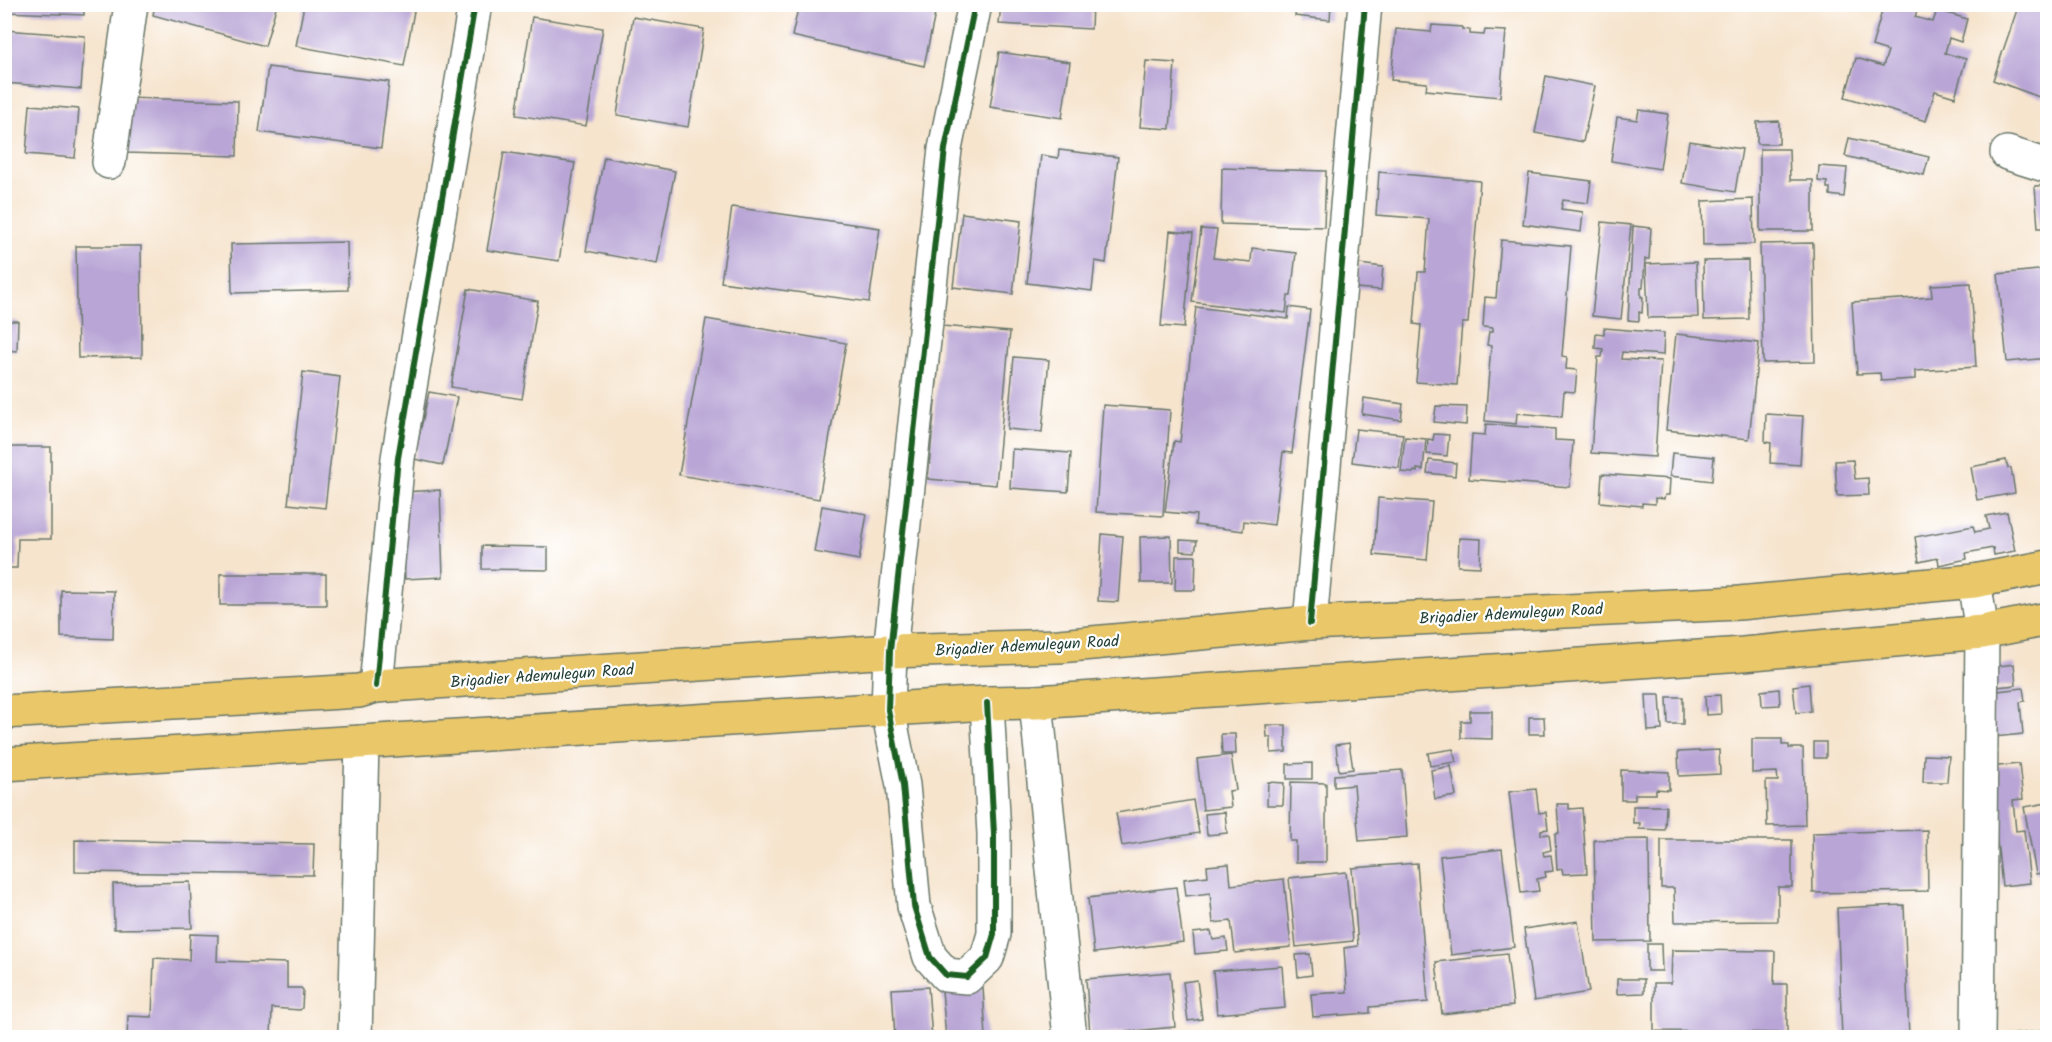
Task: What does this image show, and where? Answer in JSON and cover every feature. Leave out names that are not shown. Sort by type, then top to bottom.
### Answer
[{"type":"main road","name":"Brigadier Ademulegun Road","points":[[4,712],[359,691],[376,686],[890,651],[1059,646],[1310,623],[1739,603],[1974,581],[2048,567]]},
{"type":"main road","points":[[4,764],[987,703],[1036,702],[1731,655],[1982,632],[2048,619]]},
{"type":"street","points":[[110,162],[131,4]]},
{"type":"street","points":[[376,686],[398,458],[475,4]]},
{"type":"street","points":[[975,4],[945,149],[890,651],[888,710],[903,785],[915,906],[930,957],[946,975],[967,977],[987,958],[993,934],[994,834],[987,703]]},
{"type":"street","points":[[1310,623],[1365,4]]},
{"type":"street","points":[[2007,153],[2048,166]]},
{"type":"street","points":[[1974,581],[1982,632],[1978,1038]]},
{"type":"street","points":[[1036,702],[1070,1038]]},
{"type":"street","points":[[355,1038],[362,742]]},
{"type":"building","points":[[155,4],[277,4],[265,46],[153,15]]},
{"type":"building","points":[[799,4],[916,4],[936,9],[924,66],[792,36]]},
{"type":"building","points":[[1001,4],[1092,4],[1091,29],[999,24]]},
{"type":"building","points":[[1296,4],[1331,4],[1330,20],[1295,16]]},
{"type":"building","points":[[1884,4],[1919,4],[1915,17],[1933,22],[1937,10],[1967,19],[1961,42],[1949,38],[1945,53],[1966,59],[1955,97],[1935,91],[1926,121],[1845,97],[1856,58],[1883,66],[1888,51],[1872,46]]},
{"type":"building","points":[[2019,4],[2047,4],[2045,10],[2048,10],[2048,83],[2042,98],[1993,80]]},
{"type":"building","points":[[4,5],[84,5],[84,15],[4,12]]},
{"type":"building","points":[[304,5],[381,5],[414,11],[404,66],[296,46]]},
{"type":"building","points":[[532,17],[603,28],[586,126],[516,115]]},
{"type":"building","points":[[633,17],[704,29],[688,127],[617,115]]},
{"type":"building","points":[[1432,25],[1462,27],[1462,29],[1470,30],[1470,34],[1484,35],[1485,30],[1506,31],[1500,97],[1426,90],[1427,83],[1391,80],[1396,29],[1431,32]]},
{"type":"building","points":[[4,30],[85,36],[81,89],[4,83]]},
{"type":"building","points":[[999,52],[1070,62],[1062,118],[990,107]]},
{"type":"building","points":[[1146,61],[1175,63],[1170,129],[1140,127]]},
{"type":"building","points":[[268,67],[389,82],[381,148],[259,132]]},
{"type":"building","points":[[1546,76],[1595,86],[1583,142],[1535,133]]},
{"type":"building","points":[[127,98],[238,101],[237,156],[125,153]]},
{"type":"building","points":[[30,105],[79,109],[75,158],[26,154]]},
{"type":"building","points":[[1639,110],[1668,114],[1660,169],[1611,161],[1617,117],[1637,120]]},
{"type":"building","points":[[1779,121],[1779,144],[1757,144],[1757,122]]},
{"type":"building","points":[[1849,138],[1929,157],[1924,175],[1845,156]]},
{"type":"building","points":[[1689,141],[1742,149],[1735,192],[1682,183]]},
{"type":"building","points":[[1760,149],[1789,149],[1790,180],[1813,180],[1813,231],[1760,231]]},
{"type":"building","points":[[1059,150],[1118,157],[1106,263],[1095,261],[1092,291],[1027,283],[1041,155],[1058,158]]},
{"type":"building","points":[[504,152],[575,163],[559,261],[487,250]]},
{"type":"building","points":[[604,157],[675,171],[657,264],[586,251]]},
{"type":"building","points":[[1819,166],[1847,168],[1844,197],[1830,195],[1827,182],[1818,181]]},
{"type":"building","points":[[1222,168],[1326,171],[1324,227],[1221,224]]},
{"type":"building","points":[[1379,172],[1480,181],[1468,323],[1462,323],[1457,385],[1416,382],[1421,325],[1414,324],[1418,272],[1425,272],[1429,219],[1376,215]]},
{"type":"building","points":[[1529,173],[1591,181],[1588,203],[1563,200],[1561,209],[1583,212],[1581,232],[1523,224]]},
{"type":"building","points":[[2048,185],[2048,228],[2038,228],[2035,186]]},
{"type":"building","points":[[1753,199],[1754,244],[1703,245],[1702,201]]},
{"type":"building","points":[[732,207],[880,228],[869,302],[721,282]]},
{"type":"building","points":[[962,213],[1021,221],[1013,294],[953,287]]},
{"type":"building","points":[[1602,222],[1631,225],[1621,319],[1592,316]]},
{"type":"building","points":[[1633,226],[1651,228],[1649,259],[1645,259],[1643,288],[1641,288],[1641,297],[1643,297],[1639,321],[1628,320]]},
{"type":"building","points":[[1201,229],[1217,230],[1213,258],[1251,262],[1252,248],[1296,253],[1291,296],[1288,296],[1286,313],[1192,302]]},
{"type":"building","points":[[1170,231],[1193,233],[1184,328],[1161,326]]},
{"type":"building","points":[[1501,240],[1571,246],[1562,356],[1567,357],[1566,369],[1577,370],[1575,392],[1564,391],[1562,417],[1517,413],[1516,424],[1485,421],[1491,346],[1487,345],[1489,332],[1493,332],[1493,328],[1483,327],[1485,297],[1496,298]]},
{"type":"building","points":[[347,242],[348,290],[232,293],[231,244]]},
{"type":"building","points":[[1813,243],[1815,362],[1763,363],[1760,244]]},
{"type":"building","points":[[76,246],[141,246],[142,357],[78,358]]},
{"type":"building","points":[[1748,260],[1749,319],[1704,320],[1703,261]]},
{"type":"building","points":[[1696,262],[1698,317],[1648,318],[1646,264]]},
{"type":"building","points":[[1359,264],[1383,267],[1381,290],[1356,288]]},
{"type":"building","points":[[2048,269],[2048,358],[2007,362],[1998,274]]},
{"type":"building","points":[[1971,283],[1976,367],[1915,371],[1915,379],[1881,381],[1880,373],[1857,374],[1852,302],[1932,297],[1931,285]]},
{"type":"building","points":[[468,289],[538,301],[522,399],[451,387]]},
{"type":"building","points":[[1196,307],[1288,319],[1289,307],[1310,310],[1292,453],[1283,452],[1274,525],[1244,521],[1243,531],[1195,525],[1196,515],[1165,512],[1174,441],[1180,442]]},
{"type":"building","points":[[706,319],[846,343],[819,499],[679,475]]},
{"type":"building","points":[[4,321],[18,321],[17,351],[4,350]]},
{"type":"building","points":[[942,326],[1010,332],[996,485],[928,479]]},
{"type":"building","points":[[1604,328],[1664,333],[1663,355],[1622,352],[1621,359],[1661,361],[1655,457],[1591,453],[1598,357],[1602,357],[1603,349],[1595,348],[1596,333],[1604,334]]},
{"type":"building","points":[[1676,334],[1759,343],[1749,439],[1666,430]]},
{"type":"building","points":[[1014,357],[1049,360],[1042,432],[1007,429]]},
{"type":"building","points":[[303,372],[340,377],[325,508],[288,504]]},
{"type":"building","points":[[429,392],[457,397],[443,465],[414,459]]},
{"type":"building","points":[[1364,398],[1403,404],[1401,420],[1362,414]]},
{"type":"building","points":[[1103,405],[1170,410],[1163,516],[1096,512]]},
{"type":"building","points":[[1436,406],[1467,407],[1466,425],[1434,422]]},
{"type":"building","points":[[1766,414],[1803,416],[1800,465],[1770,463],[1771,443],[1765,442]]},
{"type":"building","points":[[1486,424],[1555,429],[1555,440],[1573,441],[1570,487],[1469,479],[1472,434],[1485,435]]},
{"type":"building","points":[[1356,429],[1403,434],[1399,468],[1352,462]]},
{"type":"building","points":[[1434,434],[1449,435],[1447,456],[1427,454],[1428,439],[1433,440]]},
{"type":"building","points":[[1405,437],[1426,439],[1423,470],[1417,469],[1417,472],[1413,473],[1401,472]]},
{"type":"building","points":[[4,447],[51,447],[51,539],[18,539],[17,568],[4,568]]},
{"type":"building","points":[[1012,449],[1071,453],[1068,492],[1010,488]]},
{"type":"building","points":[[1672,453],[1714,457],[1712,481],[1670,476]]},
{"type":"building","points":[[1429,460],[1456,463],[1455,476],[1427,473]]},
{"type":"building","points":[[1853,460],[1855,479],[1868,478],[1869,495],[1837,496],[1835,461]]},
{"type":"building","points":[[2006,460],[2008,468],[2011,468],[2015,493],[1977,500],[1971,467]]},
{"type":"building","points":[[1602,474],[1670,479],[1669,495],[1665,495],[1664,499],[1655,498],[1655,504],[1642,503],[1642,506],[1600,502]]},
{"type":"building","points":[[440,490],[443,577],[405,579],[401,492]]},
{"type":"building","points":[[1378,498],[1432,502],[1427,560],[1374,555]]},
{"type":"building","points":[[822,506],[867,514],[859,560],[814,552]]},
{"type":"building","points":[[2007,512],[2015,551],[1994,555],[1993,548],[1966,553],[1967,559],[1939,565],[1938,558],[1919,562],[1915,537],[1973,526],[1975,532],[1989,529],[1986,516]]},
{"type":"building","points":[[1102,534],[1123,536],[1118,602],[1098,601]]},
{"type":"building","points":[[1171,536],[1172,583],[1141,583],[1140,537]]},
{"type":"building","points":[[1459,538],[1481,539],[1480,567],[1458,566]]},
{"type":"building","points":[[1180,540],[1197,541],[1195,552],[1180,551]]},
{"type":"building","points":[[482,546],[548,547],[548,570],[482,569]]},
{"type":"building","points":[[1176,556],[1196,556],[1195,590],[1175,590]]},
{"type":"building","points":[[220,574],[326,574],[326,605],[220,605]]},
{"type":"building","points":[[61,590],[114,591],[113,639],[61,637]]},
{"type":"building","points":[[2014,664],[2016,685],[1987,688],[1984,668]]},
{"type":"building","points":[[1809,684],[1811,711],[1796,713],[1793,686]]},
{"type":"building","points":[[2023,688],[2025,701],[2020,702],[2023,734],[1994,737],[1989,692]]},
{"type":"building","points":[[1779,689],[1780,705],[1762,706],[1761,691]]},
{"type":"building","points":[[1646,695],[1660,695],[1662,730],[1648,731]]},
{"type":"building","points":[[1720,695],[1721,714],[1706,715],[1705,696]]},
{"type":"building","points":[[1667,697],[1683,697],[1683,724],[1668,724]]},
{"type":"building","points":[[1470,711],[1492,711],[1492,739],[1461,738],[1461,721],[1470,721]]},
{"type":"building","points":[[1529,717],[1544,717],[1545,734],[1529,734]]},
{"type":"building","points":[[1266,725],[1286,725],[1286,752],[1271,753],[1271,737],[1267,737]]},
{"type":"building","points":[[1221,734],[1235,734],[1236,754],[1222,754]]},
{"type":"building","points":[[1752,739],[1782,739],[1782,745],[1789,745],[1789,748],[1803,748],[1805,825],[1767,826],[1766,781],[1778,781],[1777,772],[1752,773]]},
{"type":"building","points":[[1814,742],[1826,742],[1826,758],[1814,758]]},
{"type":"building","points":[[1349,743],[1353,769],[1339,771],[1336,745]]},
{"type":"building","points":[[1453,749],[1456,762],[1430,766],[1428,753]]},
{"type":"building","points":[[1719,750],[1720,774],[1679,776],[1678,752]]},
{"type":"building","points":[[1231,755],[1236,790],[1229,791],[1231,807],[1203,810],[1197,759]]},
{"type":"building","points":[[1924,755],[1949,756],[1947,782],[1923,782]]},
{"type":"building","points":[[1312,763],[1312,779],[1287,779],[1287,764]]},
{"type":"building","points":[[2019,764],[2023,799],[2013,800],[2016,831],[2024,830],[2030,883],[2002,886],[1989,767]]},
{"type":"building","points":[[1451,766],[1456,796],[1435,799],[1431,770]]},
{"type":"building","points":[[1402,770],[1407,837],[1359,841],[1354,785],[1334,787],[1334,775]]},
{"type":"building","points":[[1621,770],[1669,772],[1669,790],[1656,789],[1656,794],[1635,794],[1635,800],[1621,800]]},
{"type":"building","points":[[1268,782],[1284,783],[1283,805],[1267,805]]},
{"type":"building","points":[[1291,782],[1326,783],[1326,862],[1296,862],[1296,841],[1290,841]]},
{"type":"building","points":[[1536,789],[1539,813],[1546,812],[1548,829],[1541,830],[1541,835],[1549,834],[1551,850],[1543,852],[1544,856],[1551,855],[1553,871],[1545,872],[1546,877],[1537,879],[1539,891],[1521,893],[1509,792]]},
{"type":"building","points":[[1193,800],[1199,833],[1122,846],[1116,813]]},
{"type":"building","points":[[2048,803],[2048,872],[2036,874],[2024,807]]},
{"type":"building","points":[[1557,804],[1569,804],[1569,809],[1582,808],[1587,873],[1563,874],[1562,869],[1557,870],[1555,834],[1559,833]]},
{"type":"building","points":[[1633,806],[1666,806],[1665,830],[1639,829],[1640,823],[1633,823]]},
{"type":"building","points":[[1225,812],[1227,833],[1207,835],[1205,814]]},
{"type":"building","points":[[1927,830],[1928,891],[1813,893],[1812,833]]},
{"type":"building","points":[[1649,839],[1650,941],[1596,942],[1594,840]]},
{"type":"building","points":[[75,840],[314,844],[313,875],[75,872]]},
{"type":"building","points":[[1661,840],[1792,840],[1792,887],[1778,887],[1778,921],[1675,922],[1674,888],[1661,888]]},
{"type":"building","points":[[1502,849],[1514,947],[1451,955],[1440,856]]},
{"type":"building","points":[[1417,863],[1428,1002],[1370,1007],[1370,1013],[1313,1017],[1311,994],[1347,992],[1344,948],[1358,946],[1352,868]]},
{"type":"building","points":[[1229,864],[1231,885],[1284,879],[1291,947],[1235,953],[1231,921],[1213,923],[1210,893],[1186,896],[1184,879],[1208,876],[1207,866]]},
{"type":"building","points":[[1346,872],[1353,941],[1296,947],[1289,878]]},
{"type":"building","points":[[190,882],[192,928],[114,929],[113,884]]},
{"type":"building","points":[[1176,887],[1183,942],[1094,953],[1088,898]]},
{"type":"building","points":[[1904,905],[1909,1038],[1842,1038],[1837,908]]},
{"type":"building","points":[[1578,921],[1589,992],[1534,1001],[1524,929]]},
{"type":"building","points":[[1211,931],[1213,940],[1226,938],[1228,951],[1195,954],[1193,933]]},
{"type":"building","points":[[190,934],[218,935],[217,961],[287,963],[287,988],[303,990],[302,1008],[300,1010],[272,1008],[271,1038],[127,1038],[128,1016],[152,1017],[154,958],[189,960]]},
{"type":"building","points":[[1647,944],[1661,944],[1662,971],[1647,971]]},
{"type":"building","points":[[1672,950],[1775,951],[1774,984],[1787,984],[1787,1033],[1654,1031],[1654,983],[1671,983]]},
{"type":"building","points":[[1310,954],[1312,975],[1298,977],[1296,955]]},
{"type":"building","points":[[1507,954],[1513,1006],[1442,1014],[1436,962]]},
{"type":"building","points":[[1282,966],[1285,1008],[1217,1014],[1213,971]]},
{"type":"building","points":[[1170,972],[1175,1027],[1090,1035],[1086,979]]},
{"type":"building","points":[[1617,979],[1644,979],[1644,993],[1617,994]]},
{"type":"building","points":[[1197,980],[1202,1019],[1188,1021],[1183,982]]},
{"type":"building","points":[[928,987],[932,1038],[895,1038],[892,989]]},
{"type":"building","points":[[983,987],[986,1038],[946,1038],[942,990]]},
{"type":"building","points":[[2041,1031],[2041,1038],[2002,1038],[2002,1036]]},
{"type":"cycle path","points":[[376,686],[398,458],[475,4]]},
{"type":"cycle path","points":[[975,4],[945,149],[890,651],[888,710],[903,785],[914,906],[930,957],[946,975],[967,977],[987,958],[994,934],[994,834],[987,703]]},
{"type":"cycle path","points":[[1310,623],[1365,4]]}]
